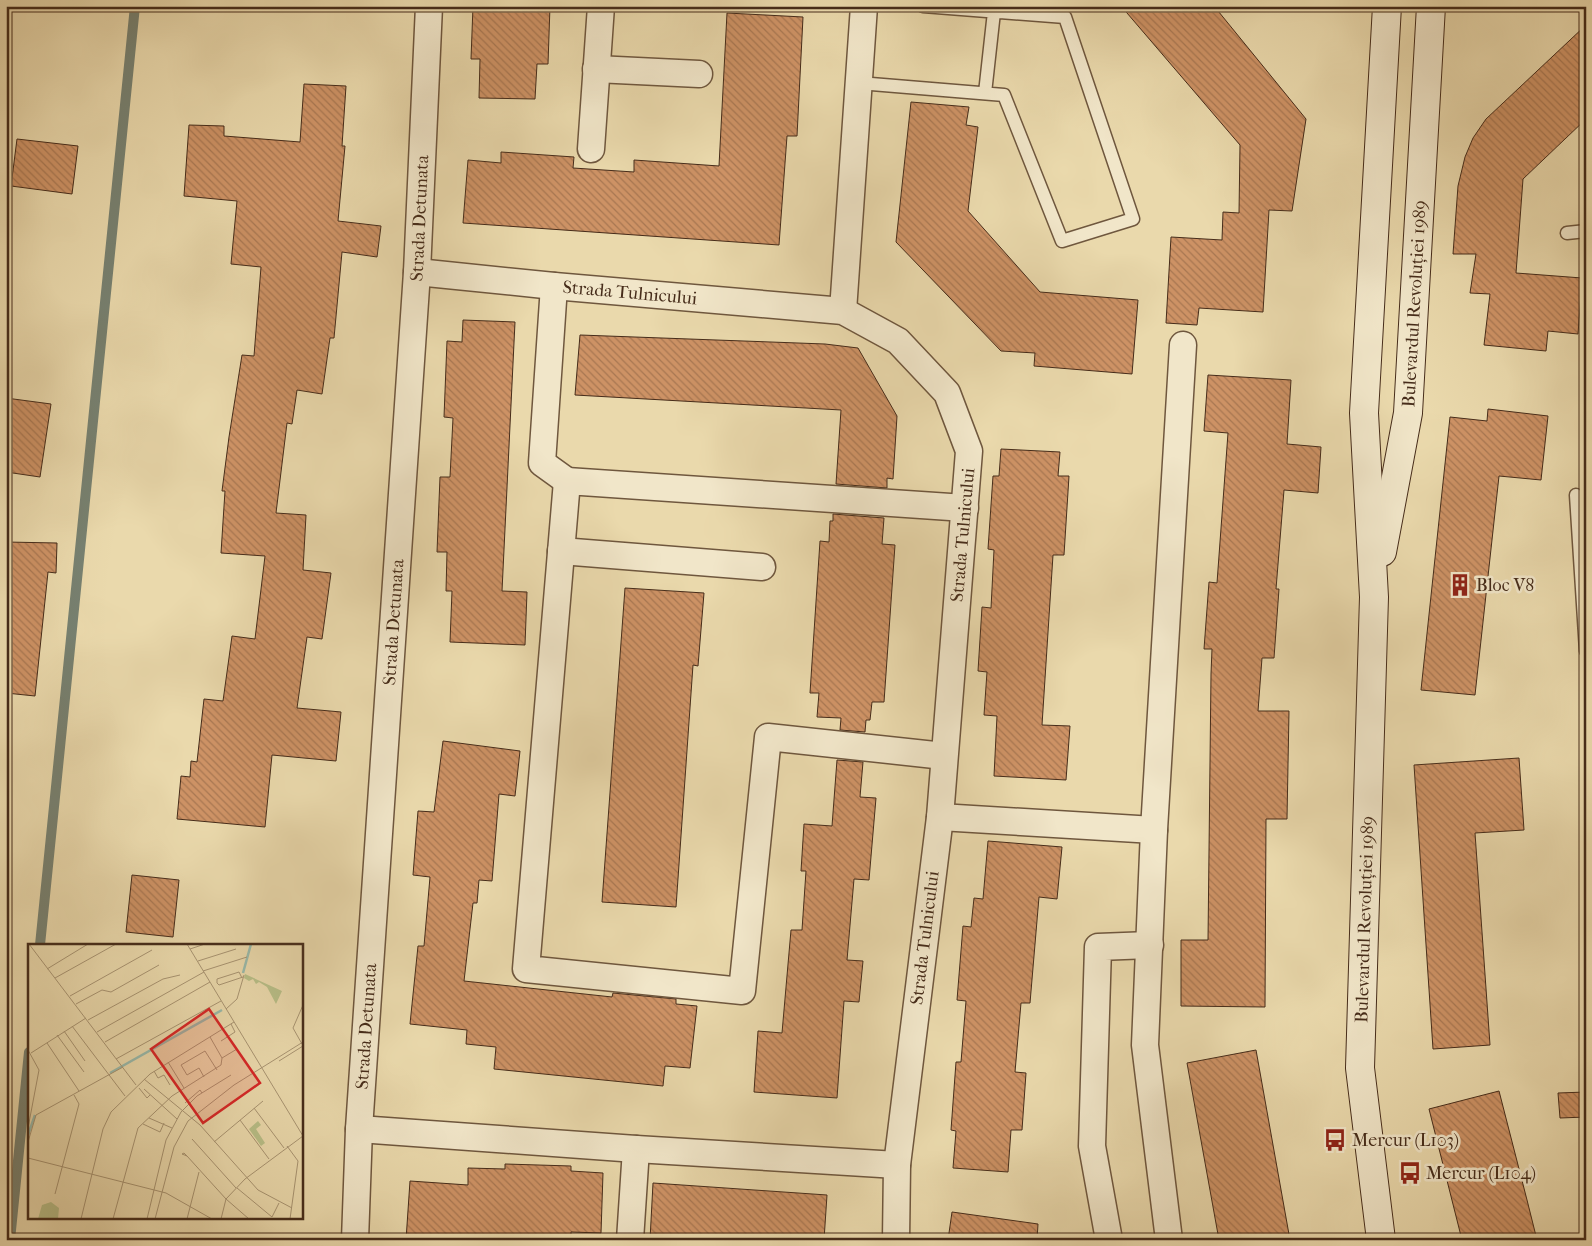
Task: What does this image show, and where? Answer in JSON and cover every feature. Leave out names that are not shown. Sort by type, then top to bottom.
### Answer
[{"type":"main road","name":"Bulevardul Revoluției 1989","points":[[1381,1240],[1360,1068],[1374,598],[1364,413],[1387,6]]},
{"type":"main road","name":"Bulevardul Revoluției 1989","points":[[1374,598],[1408,413],[1431,6]]},
{"type":"street","name":"Strada Detunata","points":[[355,1240],[358,1129],[417,272],[429,6]]},
{"type":"street","points":[[591,148],[601,6]]},
{"type":"street","points":[[843,311],[864,6]]},
{"type":"street","points":[[596,69],[699,74]]},
{"type":"street","name":"Strada Tulnicului","points":[[417,272],[843,311],[898,341],[948,393],[969,451],[940,817],[897,1165],[896,1240]]},
{"type":"street","points":[[554,286],[542,463],[567,480],[965,508]]},
{"type":"street","points":[[1169,1240],[1145,1045],[1154,830],[1183,345]]},
{"type":"street","points":[[567,480],[526,969],[742,992],[768,737],[944,756]]},
{"type":"street","points":[[561,551],[762,567]]},
{"type":"street","points":[[940,817],[1154,830]]},
{"type":"street","points":[[1109,1240],[1092,1146],[1098,947],[1150,945]]},
{"type":"street","points":[[358,1129],[897,1165]]},
{"type":"street","points":[[630,1240],[636,1149]]},
{"type":"lane","points":[[859,83],[1004,95],[1062,241],[1133,219],[1065,17],[923,6]]},
{"type":"lane","points":[[985,93],[994,12]]},
{"type":"lane","points":[[1567,233],[1586,231]]},
{"type":"lane","points":[[1576,494],[1586,651]]},
{"type":"building","points":[[473,6],[550,6],[548,64],[537,64],[535,99],[479,98],[480,59],[471,59]]},
{"type":"building","points":[[1121,6],[1214,6],[1306,119],[1292,211],[1269,210],[1263,312],[1199,308],[1197,325],[1166,323],[1171,237],[1222,240],[1223,212],[1239,213],[1240,145]]},
{"type":"building","points":[[727,13],[803,17],[797,136],[787,136],[779,245],[463,223],[468,160],[501,163],[501,152],[574,157],[573,168],[634,172],[634,160],[719,166]]},
{"type":"building","points":[[1586,25],[1586,119],[1523,179],[1516,273],[1582,278],[1578,334],[1548,331],[1546,351],[1484,345],[1490,294],[1470,293],[1476,254],[1453,254],[1458,186],[1465,157],[1473,138],[1486,119]]},
{"type":"building","points":[[304,84],[346,86],[342,146],[345,146],[338,221],[381,226],[377,257],[342,252],[334,338],[330,338],[322,394],[297,390],[292,424],[287,423],[276,513],[306,515],[303,570],[331,573],[322,639],[307,637],[297,708],[341,712],[336,761],[272,755],[265,827],[177,819],[181,776],[190,777],[191,761],[197,762],[204,699],[223,701],[232,636],[255,639],[265,556],[221,553],[225,491],[222,491],[229,437],[242,355],[254,356],[261,267],[231,264],[237,201],[184,196],[189,125],[224,126],[224,136],[300,142]]},
{"type":"building","points":[[911,102],[969,107],[966,125],[978,127],[968,211],[1040,292],[1138,300],[1132,374],[1034,366],[1035,353],[1001,351],[896,242]]},
{"type":"building","points":[[17,139],[78,146],[72,194],[11,186]]},
{"type":"building","points":[[463,320],[515,322],[502,591],[527,592],[525,645],[450,642],[452,591],[446,591],[447,552],[437,552],[440,477],[450,477],[453,418],[444,417],[447,341],[462,342]]},
{"type":"building","points":[[580,335],[825,344],[858,348],[897,416],[893,479],[887,478],[887,488],[836,484],[841,410],[575,395]]},
{"type":"building","points":[[1208,375],[1291,380],[1287,444],[1321,447],[1318,493],[1284,490],[1276,589],[1279,589],[1274,658],[1262,658],[1258,711],[1289,711],[1287,819],[1266,819],[1265,1007],[1181,1006],[1181,940],[1208,940],[1212,649],[1204,649],[1209,582],[1217,583],[1228,433],[1204,431]]},
{"type":"building","points":[[6,398],[51,404],[40,477],[6,472]]},
{"type":"building","name":"Bloc V8","points":[[1488,409],[1548,416],[1541,480],[1499,476],[1475,695],[1421,690],[1450,417],[1487,421]]},
{"type":"building","points":[[1001,449],[1060,452],[1058,476],[1069,476],[1064,555],[1053,555],[1042,725],[1070,726],[1066,780],[994,776],[997,716],[984,715],[987,672],[978,671],[982,607],[991,608],[994,550],[988,549],[993,476],[999,476]]},
{"type":"building","points":[[833,514],[884,518],[882,544],[895,545],[884,702],[872,702],[870,720],[866,720],[865,732],[840,730],[841,718],[817,717],[819,693],[810,693],[820,541],[829,542],[830,521],[833,521]]},
{"type":"building","points":[[6,542],[57,543],[56,573],[48,572],[35,696],[6,693]]},
{"type":"building","points":[[625,588],[704,593],[698,666],[693,665],[676,907],[602,902]]},
{"type":"building","points":[[443,741],[520,751],[515,796],[499,794],[492,881],[479,880],[477,903],[473,903],[464,981],[612,997],[613,993],[676,999],[676,1004],[697,1006],[690,1068],[665,1066],[663,1086],[494,1069],[496,1047],[466,1044],[467,1030],[410,1024],[418,946],[424,946],[430,877],[413,875],[418,811],[434,812]]},
{"type":"building","points":[[1519,758],[1524,830],[1475,833],[1490,1045],[1433,1049],[1414,765]]},
{"type":"building","points":[[837,760],[863,762],[860,797],[876,798],[869,880],[854,879],[847,960],[863,961],[859,1002],[844,1001],[837,1098],[754,1092],[758,1031],[782,1033],[791,930],[802,930],[806,871],[801,871],[804,824],[832,826]]},
{"type":"building","points":[[988,841],[1062,847],[1057,899],[1039,897],[1030,1003],[1021,1003],[1015,1072],[1026,1073],[1022,1130],[1011,1130],[1008,1172],[953,1168],[956,1131],[951,1130],[956,1062],[961,1062],[966,1001],[957,1000],[963,926],[971,927],[974,898],[983,899]]},
{"type":"building","points":[[132,875],[179,880],[173,937],[126,932]]},
{"type":"building","points":[[1256,1050],[1290,1240],[1219,1240],[1187,1063]]},
{"type":"building","points":[[1499,1091],[1537,1240],[1462,1240],[1429,1109]]},
{"type":"building","points":[[1586,1092],[1586,1117],[1560,1118],[1558,1093]]},
{"type":"building","points":[[505,1164],[571,1166],[571,1171],[603,1173],[601,1233],[571,1232],[571,1240],[406,1240],[410,1181],[468,1185],[468,1168],[505,1169]]},
{"type":"building","points":[[653,1183],[827,1195],[824,1240],[650,1240]]},
{"type":"building","points":[[952,1212],[1038,1224],[1037,1240],[948,1240]]},
{"type":"waterway","points":[[40,944],[135,6]]},
{"type":"waterway","points":[[10,1240],[28,1062]]},
{"type":"place","name":"Bloc V8","points":[[1460,585]]},
{"type":"place","name":"Mercur (L103)","points":[[1335,1140]]},
{"type":"place","name":"Mercur (L104)","points":[[1410,1173]]}]
